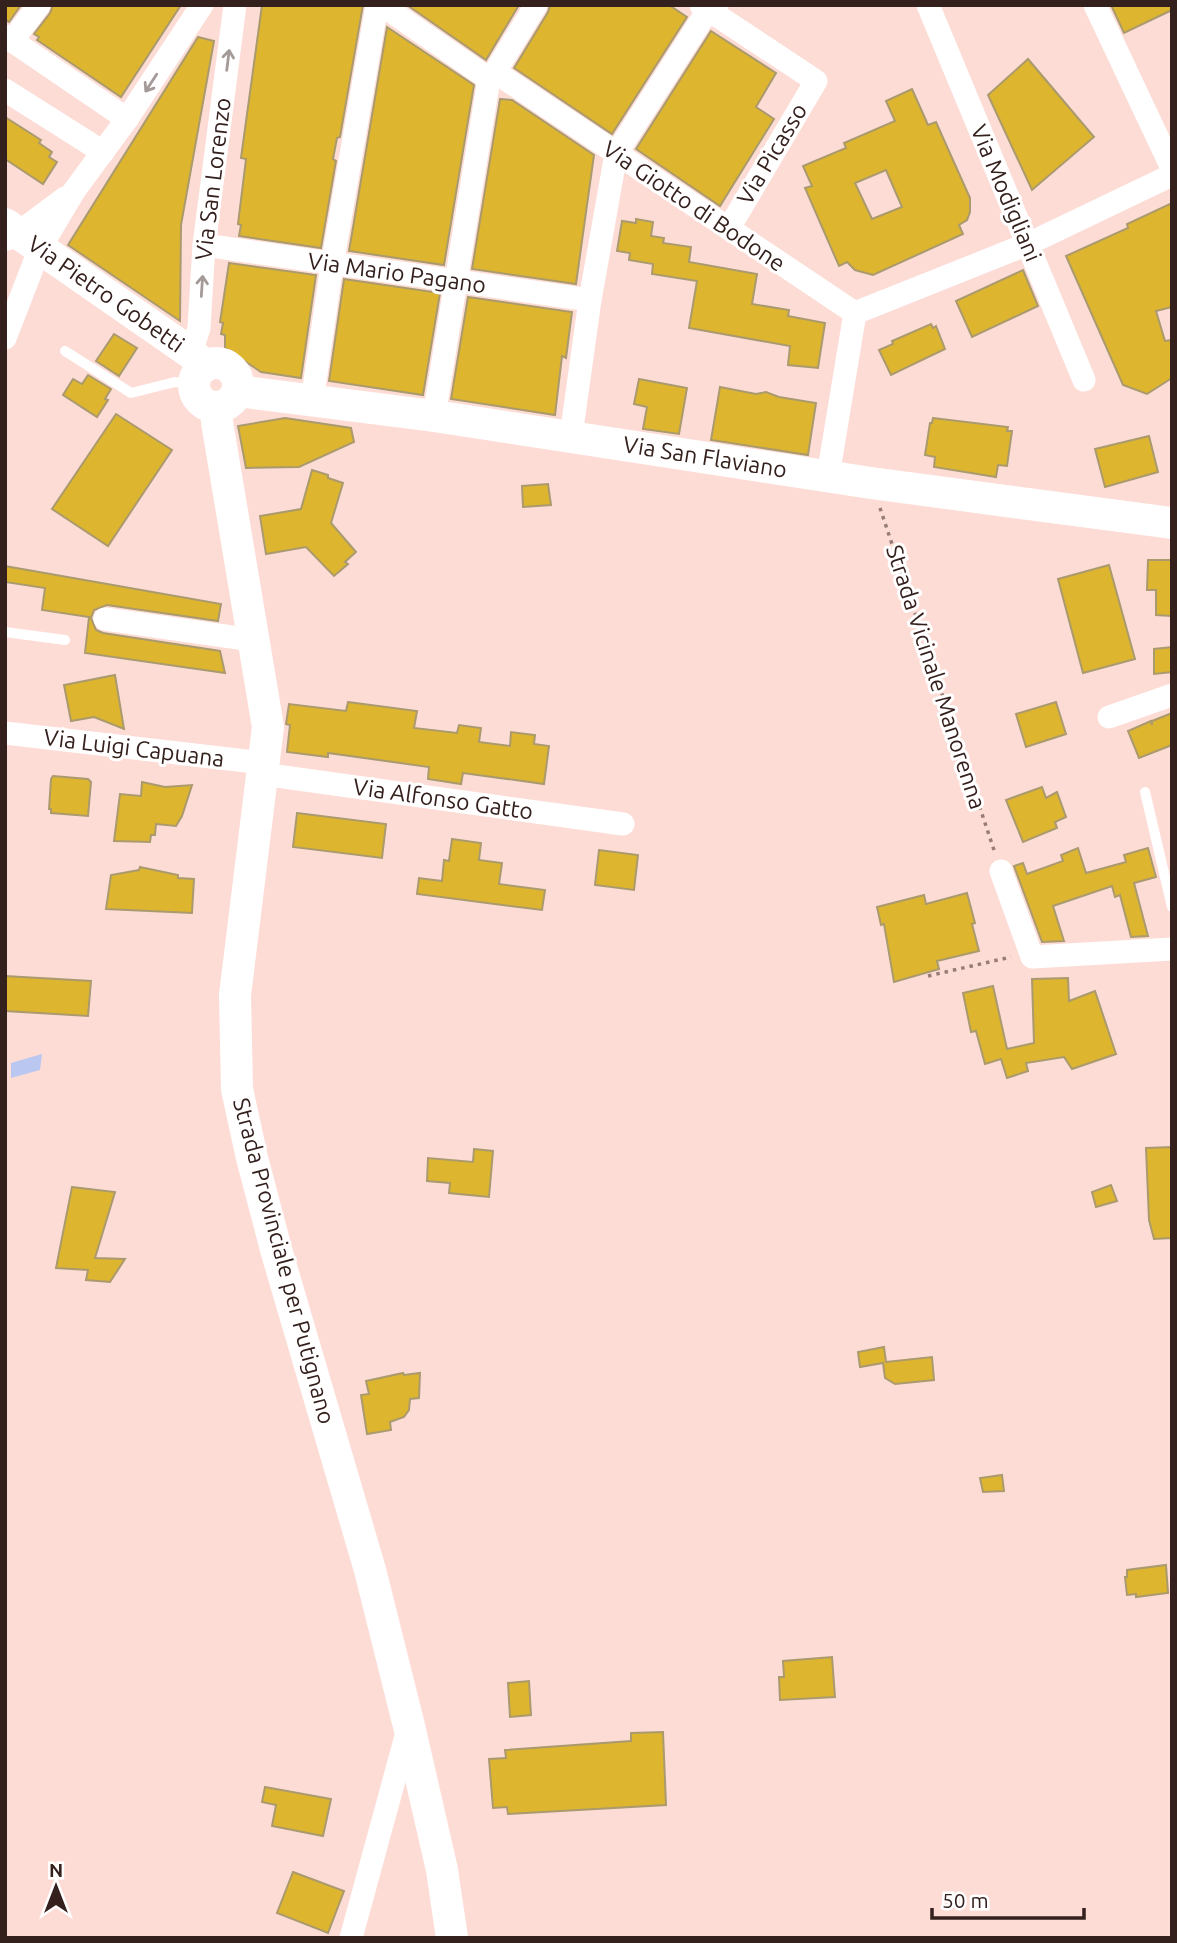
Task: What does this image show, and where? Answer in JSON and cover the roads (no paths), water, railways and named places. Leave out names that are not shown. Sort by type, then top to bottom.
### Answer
[{"type":"street","points":[[38,5],[9,38],[127,119]]},
{"type":"street","points":[[5,338],[17,237],[74,191],[127,119],[202,5]]},
{"type":"street","name":"Via San Lorenzo","points":[[209,380],[199,328],[204,245],[235,5]]},
{"type":"street","points":[[312,401],[332,264],[380,5]]},
{"type":"street","name":"Via Giotto di Bodone","points":[[380,5],[616,154],[855,313]]},
{"type":"street","points":[[434,416],[492,76],[536,5]]},
{"type":"street","name":"Via Modigliani","points":[[928,5],[1084,380]]},
{"type":"street","points":[[1095,5],[1172,168]]},
{"type":"street","points":[[571,436],[590,300],[616,154],[709,7]]},
{"type":"street","name":"Via Picasso","points":[[709,7],[816,81],[729,228]]},
{"type":"street","points":[[5,90],[103,152]]},
{"type":"street","points":[[828,476],[855,313],[1028,244],[1172,175]]},
{"type":"street","name":"Via Pietro Gobetti","points":[[17,237],[209,380]]},
{"type":"street","name":"Via Mario Pagano","points":[[204,245],[590,300]]},
{"type":"street","name":"Via San Flaviano","points":[[209,380],[312,401],[571,436],[872,483],[1172,523]]},
{"type":"street","name":"Strada Provinciale per Putignano","points":[[209,380],[268,727],[235,995],[237,1089],[273,1239],[370,1570],[442,1870],[452,1938]]},
{"type":"street","points":[[105,619],[253,640]]},
{"type":"street","points":[[1109,718],[1172,695]]},
{"type":"street","name":"Via Luigi Capuana","points":[[5,733],[262,769]]},
{"type":"street","name":"Via Alfonso Gatto","points":[[262,769],[623,824]]},
{"type":"street","points":[[1001,871],[1032,957],[1172,949]]},
{"type":"street","points":[[351,1938],[409,1726]]},
{"type":"lane","points":[[65,351],[131,393],[175,382],[209,380]]},
{"type":"lane","points":[[5,632],[65,640]]},
{"type":"lane","points":[[1145,792],[1172,907]]},
{"type":"water","points":[[42,1054],[40,1070],[11,1078],[11,1063]]}]
